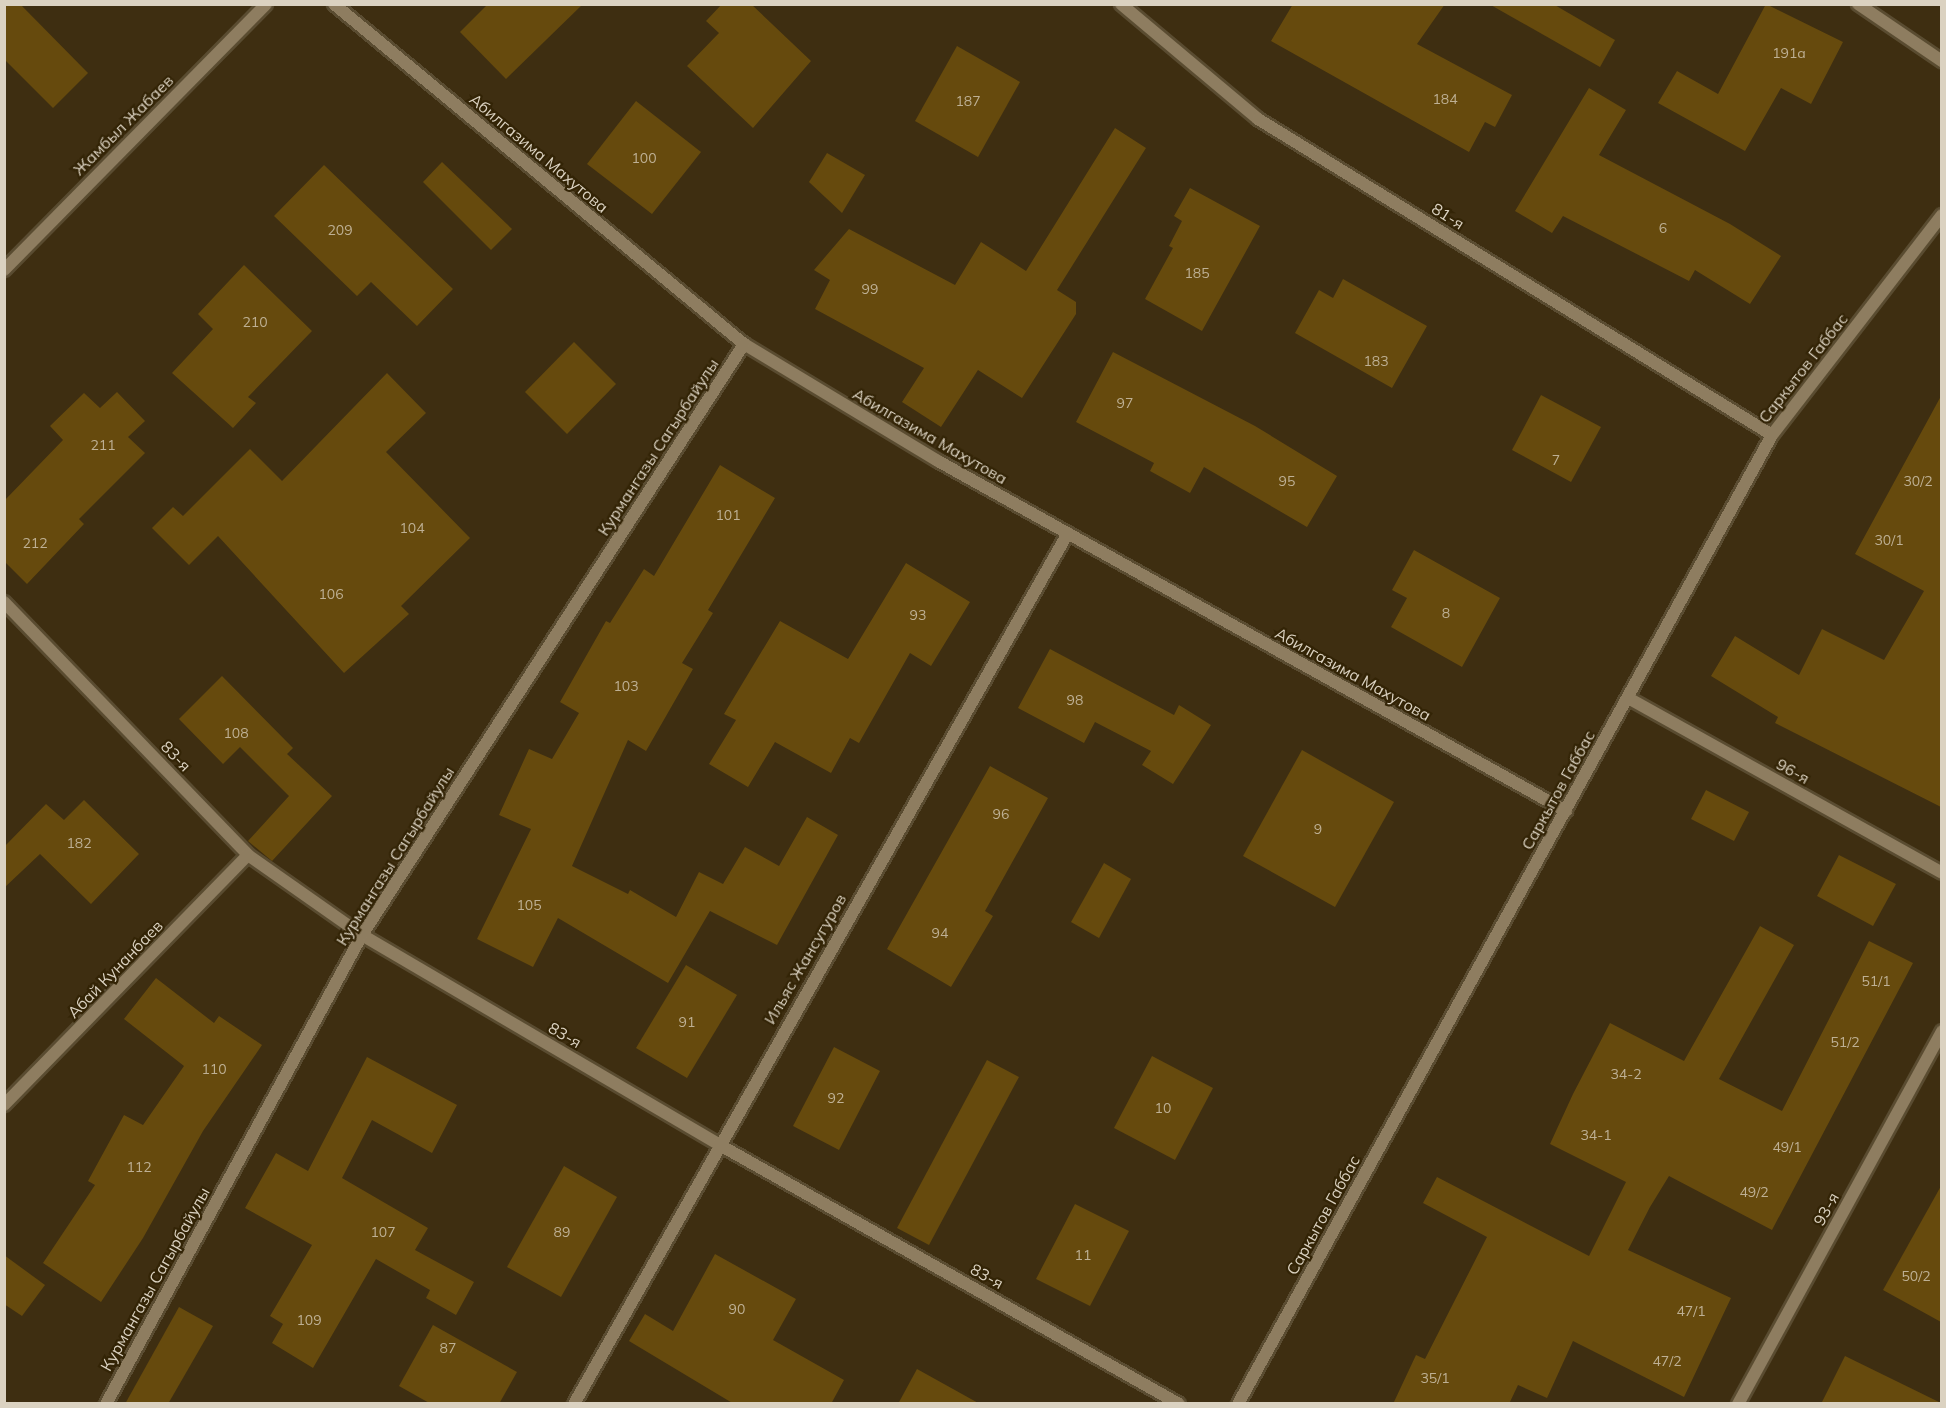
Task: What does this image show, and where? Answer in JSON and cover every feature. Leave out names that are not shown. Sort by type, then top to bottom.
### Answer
[{"type":"street","name":"Жамбыл Жабаев","points":[[4,270],[266,4]]},
{"type":"street","name":"Абилгазима Махутова","points":[[334,4],[744,344],[938,462],[1566,811]]},
{"type":"street","name":"81-я","points":[[1121,4],[1258,119],[1772,435]]},
{"type":"street","points":[[1858,4],[1941,61]]},
{"type":"street","name":"Саркытов Габбас","points":[[1238,1404],[1772,435],[1941,215]]},
{"type":"street","name":"Курмангазы Сагырбайулы","points":[[106,1404],[362,935],[744,344]]},
{"type":"street","name":"Ильяс Жансугуров","points":[[574,1404],[718,1144],[1068,533]]},
{"type":"street","name":"83-я","points":[[4,602],[248,855],[362,935],[718,1144],[1179,1404]]},
{"type":"street","name":"96-я","points":[[1628,698],[1941,873]]},
{"type":"street","name":"Абай Кунанбаев","points":[[4,1105],[248,855]]},
{"type":"street","name":"93-я","points":[[1738,1404],[1941,1031]]},
{"type":"building","points":[[4,4],[20,4],[88,73],[53,108],[4,59]]},
{"type":"building","points":[[488,4],[583,4],[506,79],[460,32]]},
{"type":"building","points":[[722,4],[751,4],[811,61],[753,128],[687,66],[719,33],[706,21]]},
{"type":"building","points":[[1293,4],[1445,4],[1417,44],[1512,95],[1495,127],[1485,122],[1469,152],[1271,41]]},
{"type":"building","points":[[1489,4],[1553,4],[1615,40],[1600,67]]},
{"type":"building","points":[[1766,4],[1843,42],[1811,104],[1781,88],[1745,151],[1658,103],[1677,71],[1718,94]]},
{"type":"building","points":[[957,46],[1020,82],[978,157],[915,121]]},
{"type":"building","points":[[1589,88],[1626,110],[1599,155],[1730,224],[1781,256],[1750,304],[1695,270],[1689,281],[1563,216],[1552,233],[1515,211]]},
{"type":"building","points":[[636,101],[701,152],[652,214],[587,164]]},
{"type":"building","points":[[1115,128],[1146,148],[1057,290],[1076,302],[1076,314],[1022,398],[978,370],[941,427],[902,402],[924,368],[815,309],[830,280],[814,270],[849,229],[955,285],[981,242],[1026,271]]},
{"type":"building","points":[[827,153],[865,175],[842,213],[809,182]]},
{"type":"building","points":[[442,162],[512,229],[491,250],[423,182]]},
{"type":"building","points":[[324,165],[453,289],[417,326],[371,282],[357,296],[274,216]]},
{"type":"building","points":[[1190,188],[1260,226],[1202,331],[1145,299],[1173,248],[1169,246],[1182,221],[1174,216]]},
{"type":"building","points":[[244,265],[312,331],[248,397],[256,403],[233,428],[172,373],[213,329],[198,314]]},
{"type":"building","points":[[1343,279],[1427,326],[1392,388],[1295,333],[1319,290],[1333,298]]},
{"type":"building","points":[[574,342],[616,384],[567,434],[525,392]]},
{"type":"building","points":[[1113,352],[1255,426],[1337,476],[1307,527],[1204,467],[1190,493],[1150,471],[1154,463],[1076,422]]},
{"type":"building","points":[[387,373],[426,413],[386,452],[470,538],[401,606],[409,614],[344,673],[218,536],[189,565],[152,528],[173,507],[183,516],[250,449],[282,481]]},
{"type":"building","points":[[117,392],[145,421],[128,437],[145,453],[79,519],[84,524],[27,584],[4,561],[4,501],[63,440],[50,426],[84,393],[100,408]]},
{"type":"building","points":[[1541,395],[1601,427],[1571,482],[1512,450]]},
{"type":"building","points":[[1941,396],[1941,807],[1775,723],[1778,717],[1711,676],[1735,636],[1799,675],[1822,629],[1884,660],[1924,591],[1855,554]]},
{"type":"building","points":[[720,465],[775,498],[708,610],[713,613],[682,663],[693,669],[646,751],[628,740],[572,866],[628,894],[630,890],[676,917],[699,872],[723,884],[745,847],[779,866],[807,817],[838,835],[777,945],[710,911],[668,983],[558,918],[533,967],[477,939],[531,829],[499,815],[529,749],[552,759],[579,713],[560,702],[606,621],[610,623],[644,569],[654,576]]},
{"type":"building","points":[[1414,550],[1500,598],[1462,667],[1391,627],[1407,598],[1392,590]]},
{"type":"building","points":[[906,563],[970,602],[931,666],[910,653],[859,743],[850,738],[831,773],[775,742],[748,787],[709,764],[736,720],[724,714],[780,621],[848,659]]},
{"type":"building","points":[[1050,649],[1174,715],[1179,705],[1211,725],[1173,784],[1142,765],[1151,751],[1095,722],[1084,743],[1018,708]]},
{"type":"building","points":[[222,676],[293,748],[287,754],[332,796],[272,861],[248,841],[289,796],[240,747],[223,764],[179,719]]},
{"type":"building","points":[[1302,750],[1394,802],[1335,907],[1243,856]]},
{"type":"building","points":[[990,766],[1048,798],[985,911],[993,916],[951,987],[887,949]]},
{"type":"building","points":[[1706,790],[1749,812],[1734,841],[1691,819]]},
{"type":"building","points":[[84,800],[139,854],[91,904],[40,854],[4,888],[4,847],[46,804],[64,820]]},
{"type":"building","points":[[1839,855],[1896,884],[1873,926],[1817,896]]},
{"type":"building","points":[[1104,863],[1131,879],[1099,938],[1071,922]]},
{"type":"building","points":[[1760,926],[1794,945],[1719,1079],[1782,1111],[1869,941],[1913,963],[1772,1230],[1669,1176],[1650,1207],[1628,1250],[1731,1298],[1684,1397],[1573,1341],[1547,1398],[1518,1385],[1509,1404],[1393,1404],[1416,1355],[1425,1359],[1487,1237],[1423,1203],[1437,1177],[1589,1256],[1626,1182],[1550,1144],[1573,1094],[1610,1023],[1684,1061]]},
{"type":"building","points":[[686,965],[737,995],[687,1078],[636,1048]]},
{"type":"building","points":[[156,978],[214,1023],[219,1016],[262,1045],[203,1131],[143,1238],[101,1302],[43,1263],[95,1185],[88,1181],[124,1115],[143,1125],[184,1066],[124,1019]]},
{"type":"building","points":[[834,1047],[880,1071],[839,1150],[793,1126]]},
{"type":"building","points":[[1152,1056],[1213,1088],[1175,1160],[1114,1128]]},
{"type":"building","points":[[367,1057],[457,1105],[432,1153],[372,1120],[342,1178],[428,1228],[415,1250],[474,1282],[456,1315],[426,1298],[430,1290],[376,1259],[313,1368],[272,1343],[283,1324],[270,1316],[312,1245],[245,1208],[276,1153],[308,1171]]},
{"type":"building","points":[[987,1060],[1019,1077],[929,1245],[897,1228]]},
{"type":"building","points":[[564,1166],[617,1197],[561,1297],[507,1267]]},
{"type":"building","points":[[1941,1186],[1941,1322],[1883,1290]]},
{"type":"building","points":[[1075,1204],[1129,1231],[1090,1306],[1036,1279]]},
{"type":"building","points":[[715,1254],[796,1299],[773,1340],[844,1380],[831,1404],[734,1404],[629,1341],[645,1314],[673,1331]]},
{"type":"building","points":[[4,1255],[45,1285],[22,1316],[4,1304]]},
{"type":"building","points":[[179,1307],[213,1326],[168,1404],[125,1404]]},
{"type":"building","points":[[433,1325],[517,1372],[499,1404],[431,1404],[399,1386]]},
{"type":"building","points":[[1845,1356],[1941,1403],[1941,1404],[1821,1404]]},
{"type":"building","points":[[917,1369],[980,1404],[898,1404]]}]
